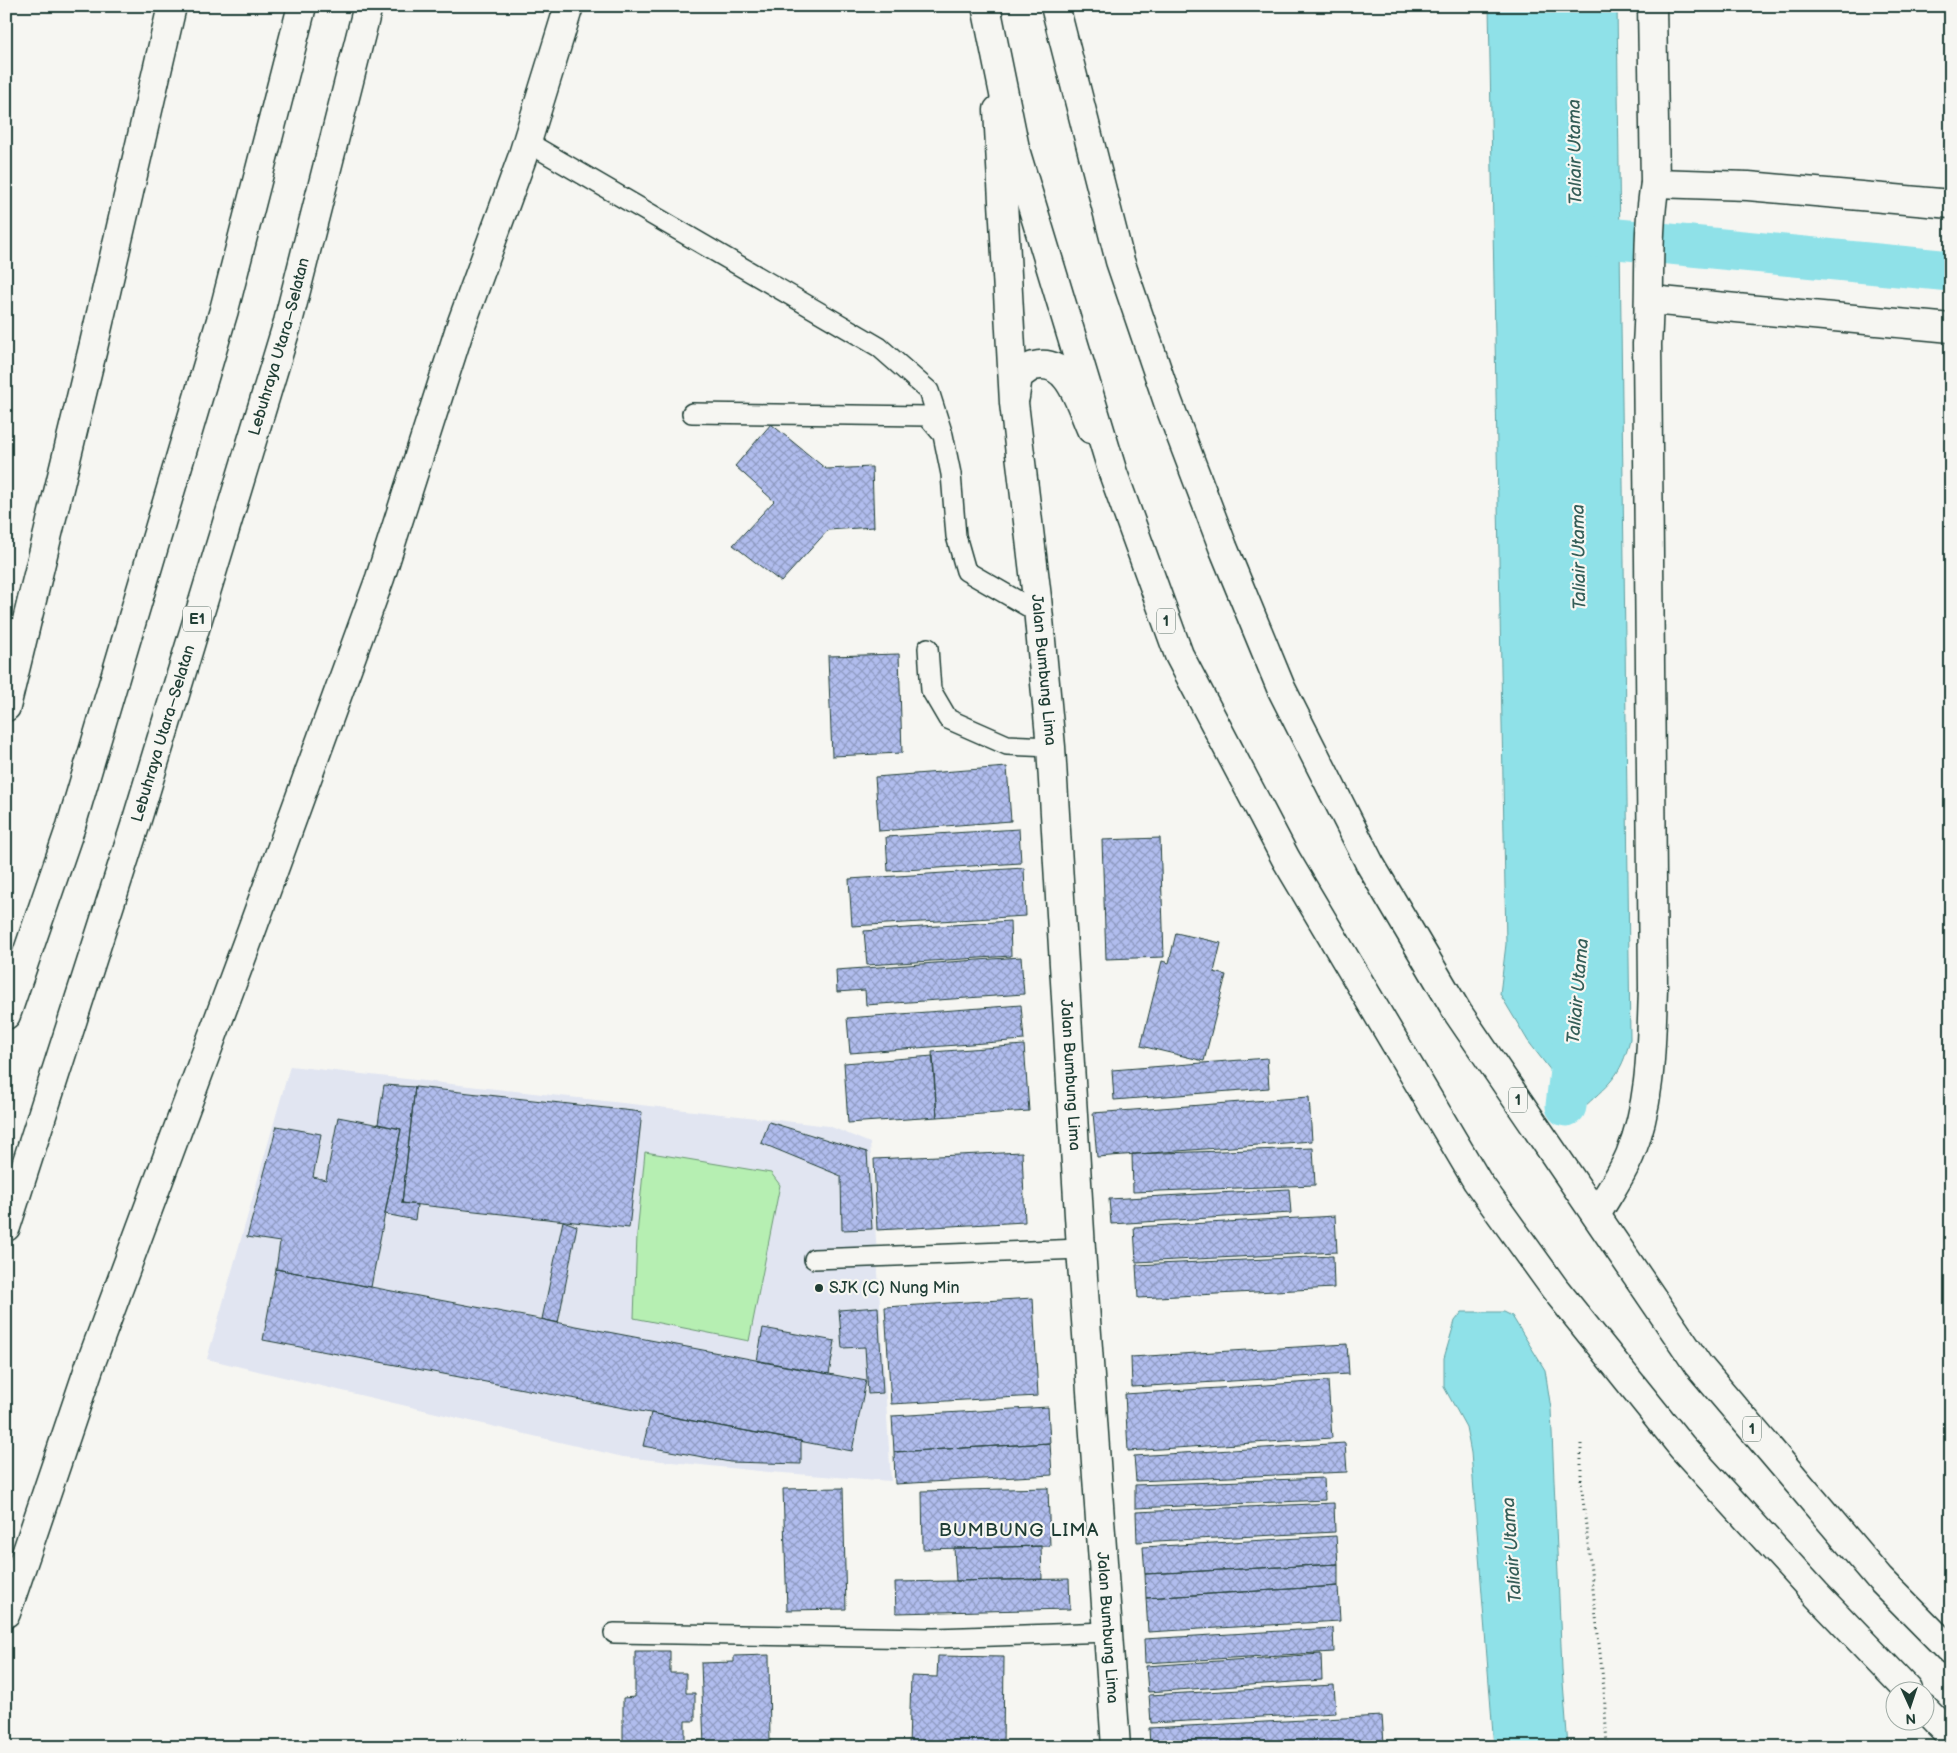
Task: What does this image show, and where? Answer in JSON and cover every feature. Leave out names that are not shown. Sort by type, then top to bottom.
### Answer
[{"type":"main road","points":[[6,707],[89,367],[172,6]]},
{"type":"main road","points":[[6,1015],[71,826],[222,319],[302,6]]},
{"type":"main road","name":"Lebuhraya Utara–Selatan","points":[[6,1227],[138,816],[288,322],[368,6]]},
{"type":"main road","points":[[6,1612],[89,1368],[380,578],[461,325],[527,142],[569,6]]},
{"type":"main road","name":"1","points":[[1055,6],[1120,261],[1168,402],[1223,547],[1281,688],[1370,864],[1458,1013],[1698,1365],[1880,1579],[1951,1651]]},
{"type":"main road","points":[[1596,1215],[1632,1148],[1641,1123],[1651,1064],[1653,988],[1647,344],[1653,194],[1652,6]]},
{"type":"main road","points":[[986,8],[1000,135],[1014,403]]},
{"type":"main road","name":"1","points":[[986,8],[1016,153],[1113,473],[1179,655],[1286,860],[1477,1181],[1555,1289],[1682,1447],[1816,1594],[1898,1680]]},
{"type":"main road","points":[[1653,194],[1748,186],[1951,204]]},
{"type":"main road","points":[[1650,290],[1951,328]]},
{"type":"main road","points":[[1014,403],[1018,376],[1034,366],[1051,365],[1065,374],[1113,473]]},
{"type":"main road","name":"Jalan Bumbung Lima","points":[[1014,403],[1039,612],[1051,747],[1081,1249],[1116,1747]]},
{"type":"main road","points":[[1934,1718],[1951,1736]]},
{"type":"lane","points":[[527,142],[879,347],[929,391],[943,435],[951,474],[956,536],[966,571],[1039,612]]},
{"type":"lane","points":[[692,413],[927,416],[943,435]]},
{"type":"lane","points":[[928,648],[931,690],[948,719],[1007,745],[1051,747]]},
{"type":"lane","points":[[814,1259],[1081,1249]]},
{"type":"lane","points":[[614,1633],[935,1638],[1108,1632]]},
{"type":"path","points":[[1581,1444],[1581,1481],[1604,1689],[1607,1747]]},
{"type":"shaded area","name":"SJK (C) Nung Min","points":[[290,1066],[829,1126],[870,1143],[891,1481],[769,1472],[623,1457],[207,1359]],"holes":[[[384,1085],[642,1112],[629,1228],[417,1205],[415,1220],[385,1214],[371,1287],[542,1319],[564,1221],[577,1226],[558,1323],[757,1361],[763,1328],[834,1341],[829,1374],[866,1381],[852,1450],[801,1441],[800,1464],[730,1462],[644,1446],[651,1413],[263,1340],[280,1242],[248,1237],[313,1177],[326,1180],[338,1118],[378,1124]],[[769,1123],[867,1152],[871,1229],[842,1230],[841,1176],[761,1143]],[[878,1307],[883,1393],[869,1394],[865,1347],[842,1348],[839,1310]]]},
{"type":"green space","points":[[645,1152],[771,1173],[780,1185],[749,1341],[634,1318],[637,1235]]},
{"type":"water","points":[[1489,6],[1617,6],[1630,1039],[1618,1072],[1581,1110],[1528,1041],[1500,994],[1506,944]]},
{"type":"water","points":[[1462,1312],[1504,1312],[1512,1316],[1545,1370],[1551,1409],[1562,1669],[1568,1747],[1494,1747],[1471,1453],[1466,1427],[1444,1387],[1444,1358],[1455,1321]]},
{"type":"building","points":[[771,424],[826,469],[872,467],[874,527],[828,530],[781,582],[733,545],[774,501],[735,466]]},
{"type":"building","points":[[899,654],[902,753],[832,756],[828,656]]},
{"type":"building","points":[[1007,767],[1011,821],[879,831],[875,777]]},
{"type":"building","points":[[1019,829],[1021,863],[888,871],[886,837]]},
{"type":"building","points":[[1160,838],[1164,957],[1106,959],[1102,840]]},
{"type":"building","points":[[1024,868],[1026,916],[852,926],[849,879]]},
{"type":"building","points":[[1010,921],[1011,956],[867,965],[864,931]]},
{"type":"building","points":[[1176,933],[1221,943],[1214,972],[1226,975],[1204,1061],[1141,1046],[1162,961],[1169,963]]},
{"type":"building","points":[[1021,957],[1024,994],[866,1005],[865,990],[837,992],[836,970]]},
{"type":"building","points":[[1021,1005],[1024,1040],[850,1053],[847,1018]]},
{"type":"building","points":[[1024,1045],[1029,1111],[937,1117],[932,1052]]},
{"type":"building","points":[[933,1056],[937,1117],[848,1123],[844,1063]]},
{"type":"building","points":[[1267,1058],[1269,1088],[1114,1100],[1112,1070]]},
{"type":"building","points":[[384,1085],[415,1087],[402,1203],[417,1205],[415,1220],[385,1214],[401,1129],[378,1124]]},
{"type":"building","points":[[415,1087],[642,1112],[629,1228],[402,1203]]},
{"type":"building","points":[[1309,1097],[1312,1141],[1097,1157],[1093,1113]]},
{"type":"building","points":[[338,1117],[401,1129],[371,1287],[276,1269],[280,1242],[247,1237],[277,1126],[321,1134],[313,1177],[326,1180]]},
{"type":"building","points":[[769,1122],[867,1152],[872,1229],[842,1230],[841,1176],[761,1143]]},
{"type":"building","points":[[1313,1148],[1315,1185],[1133,1192],[1132,1154]]},
{"type":"building","points":[[1022,1152],[1025,1222],[877,1230],[874,1159]]},
{"type":"building","points":[[1289,1189],[1291,1213],[1111,1224],[1109,1199]]},
{"type":"building","points":[[1335,1216],[1337,1252],[1136,1262],[1134,1227]]},
{"type":"building","points":[[563,1221],[577,1226],[558,1323],[542,1319]]},
{"type":"building","points":[[1333,1256],[1334,1288],[1138,1298],[1136,1265]]},
{"type":"building","points":[[276,1269],[866,1381],[852,1451],[263,1340]]},
{"type":"building","points":[[1033,1298],[1038,1396],[891,1404],[885,1307]]},
{"type":"building","points":[[878,1307],[883,1393],[868,1394],[865,1347],[842,1348],[839,1310]]},
{"type":"building","points":[[763,1328],[835,1341],[829,1374],[757,1361]]},
{"type":"building","points":[[1347,1344],[1349,1374],[1132,1387],[1131,1357]]},
{"type":"building","points":[[1328,1381],[1332,1438],[1128,1451],[1125,1394]]},
{"type":"building","points":[[1048,1407],[1050,1443],[894,1452],[892,1416]]},
{"type":"building","points":[[651,1413],[801,1441],[801,1464],[730,1462],[643,1446]]},
{"type":"building","points":[[1050,1443],[1052,1475],[895,1484],[894,1452]]},
{"type":"building","points":[[1345,1443],[1347,1472],[1136,1481],[1134,1456]]},
{"type":"building","points":[[1324,1478],[1325,1500],[1135,1508],[1135,1485]]},
{"type":"building","points":[[843,1488],[846,1609],[787,1610],[783,1489]]},
{"type":"building","points":[[1048,1488],[1050,1546],[923,1549],[922,1491]]},
{"type":"building","points":[[1334,1503],[1335,1532],[1137,1542],[1136,1512]]},
{"type":"building","points":[[1336,1536],[1338,1564],[1145,1574],[1143,1547]]},
{"type":"building","points":[[1041,1546],[1042,1579],[956,1581],[954,1548]]},
{"type":"building","points":[[1338,1564],[1338,1586],[1146,1598],[1145,1574]]},
{"type":"building","points":[[1069,1579],[1070,1609],[896,1613],[895,1582]]},
{"type":"building","points":[[1338,1586],[1340,1621],[1148,1632],[1146,1598]]},
{"type":"building","points":[[1333,1628],[1334,1652],[1145,1663],[1144,1639]]},
{"type":"building","points":[[635,1651],[670,1651],[670,1673],[686,1673],[686,1693],[695,1693],[695,1721],[685,1721],[685,1747],[623,1747],[623,1698],[635,1697]]},
{"type":"building","points":[[1321,1654],[1322,1680],[1148,1692],[1146,1666]]},
{"type":"building","points":[[769,1655],[770,1747],[704,1747],[701,1663],[734,1662],[734,1656]]},
{"type":"building","points":[[938,1656],[1004,1657],[1003,1747],[909,1747],[911,1676],[937,1677]]},
{"type":"building","points":[[1334,1685],[1336,1713],[1151,1723],[1149,1695]]},
{"type":"building","points":[[1382,1716],[1384,1743],[1321,1747],[1150,1747],[1149,1728]]},
{"type":"waterway","points":[[1576,235],[1951,271]]},
{"type":"waterway","name":"Taliair Utama","points":[[1566,1106],[1574,1035]]},
{"type":"place","name":"SJK (C) Nung Min","points":[[819,1288]]},
{"type":"district","name":"BUMBUNG LIMA","points":[[1019,1530]]}]
